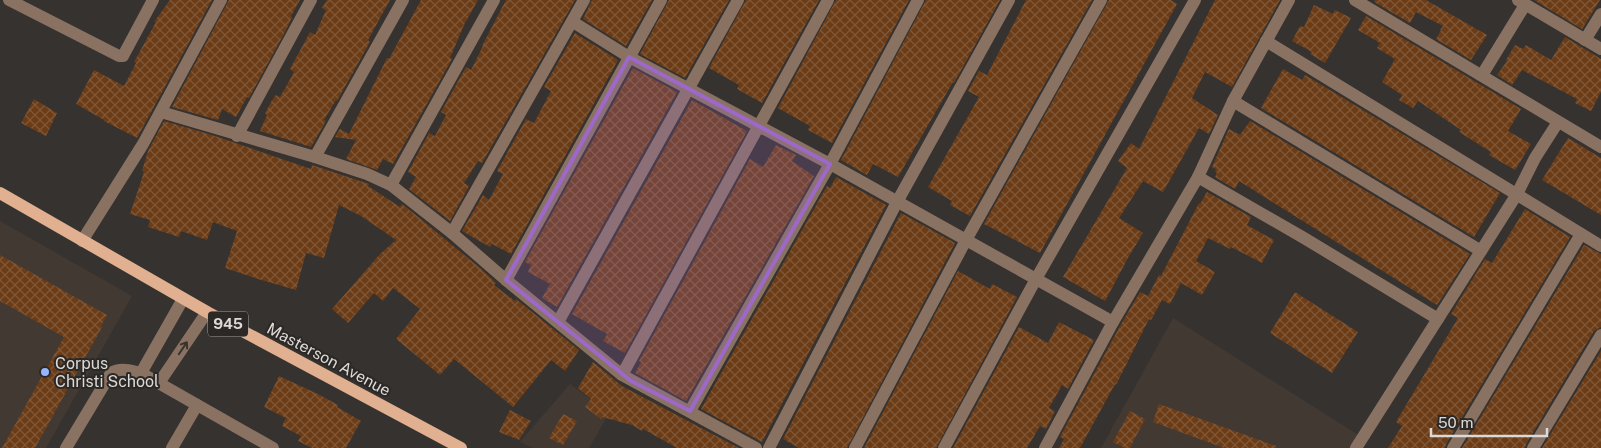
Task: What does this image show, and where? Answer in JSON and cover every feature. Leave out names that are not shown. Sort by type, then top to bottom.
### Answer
[{"type":"main road","name":"Masterson Avenue","points":[[0,194],[183,299],[461,448]]},
{"type":"street","points":[[9,0],[119,56],[123,56],[153,0]]},
{"type":"street","points":[[82,241],[143,144],[221,0]]},
{"type":"street","points":[[237,136],[311,0]]},
{"type":"street","points":[[315,158],[403,0]]},
{"type":"street","points":[[391,185],[494,0]]},
{"type":"street","points":[[452,233],[584,0]]},
{"type":"street","points":[[506,280],[661,0]]},
{"type":"street","points":[[558,322],[738,0]]},
{"type":"street","points":[[622,375],[828,0]]},
{"type":"street","points":[[690,411],[830,164],[918,0]]},
{"type":"street","points":[[769,448],[897,202],[1009,0]]},
{"type":"street","points":[[855,448],[966,240],[1101,0]]},
{"type":"street","points":[[944,448],[1036,279],[1195,0]]},
{"type":"street","points":[[1045,448],[1113,322],[1198,178],[1233,101],[1289,0]]},
{"type":"street","points":[[1355,0],[1601,147]]},
{"type":"street","points":[[1482,75],[1521,2],[1601,49]]},
{"type":"street","points":[[1585,40],[1601,14]]},
{"type":"street","points":[[573,22],[629,57],[830,164],[1113,322]]},
{"type":"street","points":[[1266,41],[1601,246]]},
{"type":"street","points":[[1233,101],[1481,251]]},
{"type":"street","points":[[161,112],[367,174],[391,185],[452,233],[622,375],[756,448]]},
{"type":"street","points":[[1356,448],[1481,251],[1558,122]]},
{"type":"street","points":[[1198,178],[1304,238],[1438,320]]},
{"type":"street","points":[[1453,448],[1581,234]]},
{"type":"street","points":[[141,373],[183,299]]},
{"type":"street","points":[[159,383],[207,312]]},
{"type":"street","points":[[1533,448],[1601,335]]},
{"type":"street","points":[[66,448],[111,373],[123,369],[141,373],[273,448]]},
{"type":"street","points":[[172,448],[197,405]]},
{"type":"highlighted area","points":[[629,57],[830,164],[690,411],[631,381],[506,280]]},
{"type":"shaded area","name":"Corpus Christi School","points":[[0,221],[132,296],[46,448],[0,448]]},
{"type":"shaded area","points":[[1173,318],[1360,436],[1353,448],[1101,448]]},
{"type":"shaded area","points":[[570,384],[609,413],[589,448],[533,448],[520,442]]},
{"type":"building","points":[[170,0],[212,0],[137,138],[76,104],[94,70],[124,86],[136,63],[134,62],[156,22],[154,22]]},
{"type":"building","points":[[229,0],[300,0],[249,98],[247,97],[236,117],[222,109],[218,120],[172,107]]},
{"type":"building","points":[[327,0],[390,0],[368,40],[370,42],[337,101],[324,120],[326,121],[311,147],[260,131],[267,115],[265,113],[271,102],[276,95],[280,97],[292,76],[294,72],[290,69],[310,32],[315,35],[326,10],[322,8]]},
{"type":"building","points":[[421,0],[478,0],[464,25],[450,58],[452,59],[393,164],[383,159],[377,170],[346,159],[356,140],[335,137],[340,129],[349,134],[387,58],[389,59]]},
{"type":"building","points":[[506,0],[575,0],[482,163],[478,161],[464,183],[469,186],[450,221],[409,189],[416,177],[408,172],[429,133],[435,136],[446,115],[441,112],[466,67],[471,70]]},
{"type":"building","points":[[592,0],[652,0],[626,46],[583,19]]},
{"type":"building","points":[[669,0],[729,0],[685,78],[640,54]]},
{"type":"building","points":[[746,0],[819,0],[762,103],[737,89],[739,85],[709,68]]},
{"type":"building","points":[[836,0],[909,0],[832,143],[808,130],[810,126],[778,108]]},
{"type":"building","points":[[926,0],[1000,0],[954,83],[898,177],[873,164],[867,175],[841,160]]},
{"type":"building","points":[[1026,0],[1092,0],[970,216],[950,205],[952,201],[928,187],[979,97],[968,91],[979,71],[987,75]]},
{"type":"building","points":[[1109,0],[1171,0],[1177,4],[1040,253],[984,224]]},
{"type":"building","points":[[1215,0],[1280,0],[1232,87],[1205,72],[1192,98],[1218,115],[1209,134],[1199,128],[1163,192],[1143,181],[1119,218],[1143,233],[1105,301],[1063,277],[1127,168],[1118,161],[1131,143],[1139,149]]},
{"type":"building","points":[[1375,0],[1426,0],[1487,35],[1471,60],[1436,39],[1443,26],[1416,12],[1410,23],[1374,2]]},
{"type":"building","points":[[1534,0],[1600,0],[1582,29]]},
{"type":"building","points":[[1314,5],[1333,14],[1335,10],[1351,18],[1325,63],[1310,54],[1312,52],[1292,41],[1300,26],[1304,27]]},
{"type":"building","points":[[1366,16],[1521,109],[1508,131],[1531,144],[1515,170],[1489,155],[1491,152],[1459,132],[1461,130],[1418,101],[1413,108],[1399,100],[1402,95],[1382,82],[1395,59],[1377,48],[1380,43],[1358,30]]},
{"type":"building","points":[[575,33],[618,60],[511,254],[492,244],[490,247],[462,231],[483,195],[489,200],[503,174],[497,171],[526,119],[534,123],[551,91],[544,87]]},
{"type":"building","points":[[1565,37],[1601,59],[1601,92],[1591,111],[1575,103],[1577,99],[1522,70],[1512,85],[1497,75],[1515,45],[1523,49],[1526,45],[1551,60]]},
{"type":"building","points":[[633,68],[677,92],[557,307],[542,298],[550,284],[528,272],[531,265],[525,262]]},
{"type":"building","points":[[1283,69],[1302,80],[1305,75],[1500,193],[1474,237],[1261,108]]},
{"type":"building","points":[[34,99],[57,113],[46,136],[21,123]]},
{"type":"building","points":[[692,100],[747,131],[625,353],[603,341],[607,334],[572,314]]},
{"type":"building","points":[[164,121],[212,135],[311,169],[312,165],[369,184],[368,186],[400,207],[402,204],[480,268],[496,283],[494,285],[515,301],[516,299],[579,350],[565,371],[551,360],[513,407],[454,359],[440,375],[396,339],[420,309],[393,288],[383,301],[374,293],[348,323],[332,309],[380,254],[396,240],[361,216],[339,205],[324,258],[306,253],[296,290],[225,268],[237,231],[213,222],[207,240],[181,231],[179,237],[148,227],[150,220],[130,214],[144,172],[142,171],[148,151]]},
{"type":"building","points":[[1250,121],[1470,254],[1437,305],[1239,181],[1235,189],[1215,177],[1216,169],[1212,167],[1229,129],[1240,135]]},
{"type":"building","points":[[1568,138],[1601,158],[1601,215],[1542,180]]},
{"type":"building","points":[[776,145],[796,155],[792,161],[814,176],[686,401],[635,373],[641,362],[639,361],[750,159],[763,167]]},
{"type":"building","points":[[836,177],[886,205],[762,442],[701,409],[827,186],[830,188]]},
{"type":"building","points":[[1207,192],[1251,217],[1247,225],[1274,240],[1262,263],[1208,238],[1196,261],[1215,272],[1202,295],[1181,283],[1170,304],[1162,300],[1151,320],[1149,319],[1116,385],[1080,448],[1059,448],[1064,439],[1060,437],[1120,326],[1140,292],[1148,296],[1159,275],[1161,276],[1199,203]]},
{"type":"building","points":[[1525,209],[1570,237],[1445,448],[1388,448],[1402,426],[1396,422],[1458,318],[1451,314],[1485,259],[1492,263]]},
{"type":"building","points":[[901,213],[955,243],[847,448],[799,448],[783,439]]},
{"type":"building","points":[[1584,245],[1601,254],[1601,327],[1594,331],[1525,448],[1462,448]]},
{"type":"building","points":[[0,255],[107,315],[35,448],[2,448],[64,337],[0,301]]},
{"type":"building","points":[[958,271],[990,289],[992,284],[1017,297],[936,448],[864,448]]},
{"type":"building","points":[[1295,292],[1358,332],[1332,373],[1270,333]]},
{"type":"building","points":[[1059,322],[1094,340],[1068,389],[1062,385],[1049,408],[1055,411],[1046,429],[1040,426],[1027,448],[953,448],[1019,327],[1048,343]]},
{"type":"building","points":[[1601,351],[1601,448],[1542,448]]},
{"type":"building","points":[[593,362],[622,386],[739,448],[677,448],[643,429],[642,431],[632,425],[602,417],[601,419],[585,407],[591,399],[578,388]]},
{"type":"building","points":[[279,376],[320,395],[361,421],[346,448],[312,448],[298,441],[301,436],[282,426],[286,418],[264,407]]},
{"type":"building","points":[[1159,404],[1276,446],[1276,448],[1224,448],[1153,422]]},
{"type":"building","points":[[510,410],[531,421],[519,440],[499,432]]},
{"type":"building","points":[[1130,411],[1145,419],[1130,448],[1125,448],[1113,442]]},
{"type":"building","points":[[563,414],[577,421],[563,445],[549,438]]},
{"type":"place","name":"Corpus Christi School","points":[[45,372]]}]
